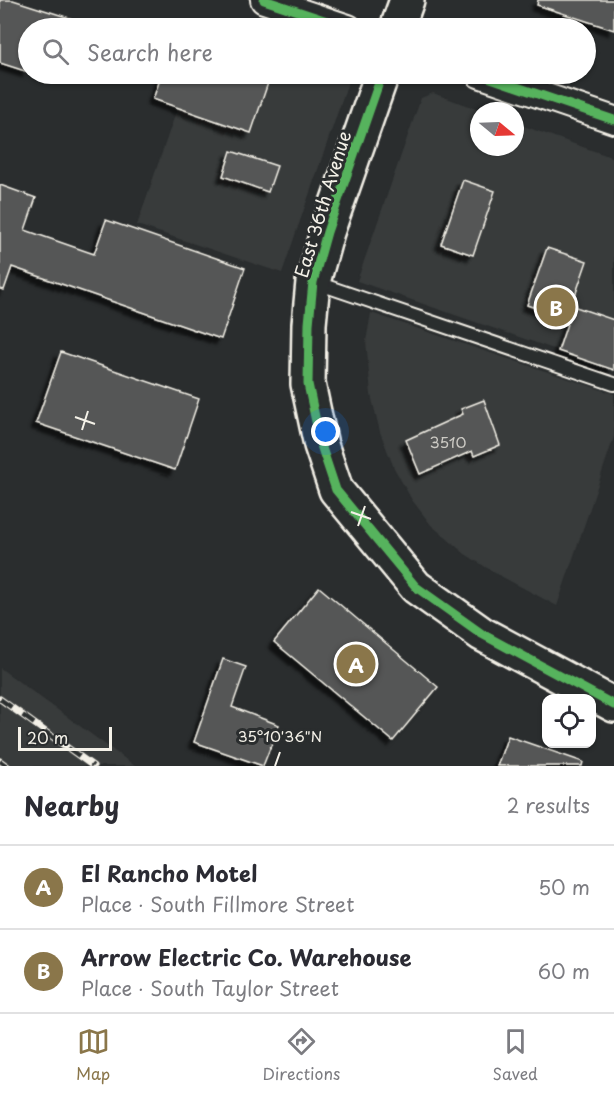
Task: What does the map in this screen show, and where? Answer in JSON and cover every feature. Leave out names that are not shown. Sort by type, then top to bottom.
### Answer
[{"type":"main road","points":[[401,18],[407,0]]},
{"type":"main road","name":"East 36th Avenue","points":[[379,84],[327,232],[313,282],[309,324],[308,384],[321,445],[336,490],[416,587],[482,634],[614,705]]},
{"type":"street","points":[[264,0],[318,18]]},
{"type":"street","points":[[508,84],[614,120]]},
{"type":"lane","points":[[313,282],[614,384]]},
{"type":"shaded area","points":[[186,84],[348,84],[282,273],[137,225]]},
{"type":"shaded area","points":[[433,93],[470,107],[470,156],[524,156],[524,126],[614,158],[614,370],[357,281],[421,98]]},
{"type":"shaded area","points":[[371,313],[614,394],[614,437],[557,606],[465,554],[431,525],[412,500],[394,468],[380,432],[371,395],[366,341]]},
{"type":"shaded area","points":[[0,668],[135,766],[0,766]]},
{"type":"building","points":[[0,0],[13,0],[69,18],[18,18],[18,69],[0,63]]},
{"type":"building","points":[[538,0],[614,0],[614,30],[596,24],[596,18],[577,18],[537,5]]},
{"type":"building","points":[[158,84],[268,84],[251,133],[153,99]]},
{"type":"building","points":[[231,151],[277,166],[268,192],[223,176]]},
{"type":"building","points":[[463,180],[495,191],[473,255],[441,244]]},
{"type":"building","points":[[0,185],[36,198],[25,230],[94,254],[106,220],[245,268],[221,339],[12,267],[4,290],[0,289]]},
{"type":"building","points":[[547,248],[587,261],[567,319],[527,305]]},
{"type":"building","points":[[573,306],[614,320],[614,370],[558,351]]},
{"type":"building","points":[[61,352],[199,399],[175,470],[36,423]]},
{"type":"building","points":[[484,400],[500,445],[474,456],[472,451],[420,474],[406,440],[463,414],[461,409]]},
{"type":"building","points":[[319,587],[438,687],[393,741],[274,642]]},
{"type":"building","points":[[223,659],[246,667],[232,707],[279,725],[263,766],[194,742]]},
{"type":"building","points":[[508,736],[583,762],[582,766],[497,766]]},
{"type":"railway","points":[[0,699],[93,766]]},
{"type":"railway","points":[[0,761],[7,766]]},
{"type":"cycle path","points":[[264,0],[318,18]]},
{"type":"cycle path","points":[[379,84],[327,232],[313,282],[309,324],[308,384],[321,445],[336,490],[416,587],[482,634],[614,705]]},
{"type":"cycle path","points":[[508,84],[614,120]]},
{"type":"place","name":"Arrow Electric Co. Warehouse","points":[[556,307]]},
{"type":"place","name":"El Rancho Motel","points":[[356,664]]}]
